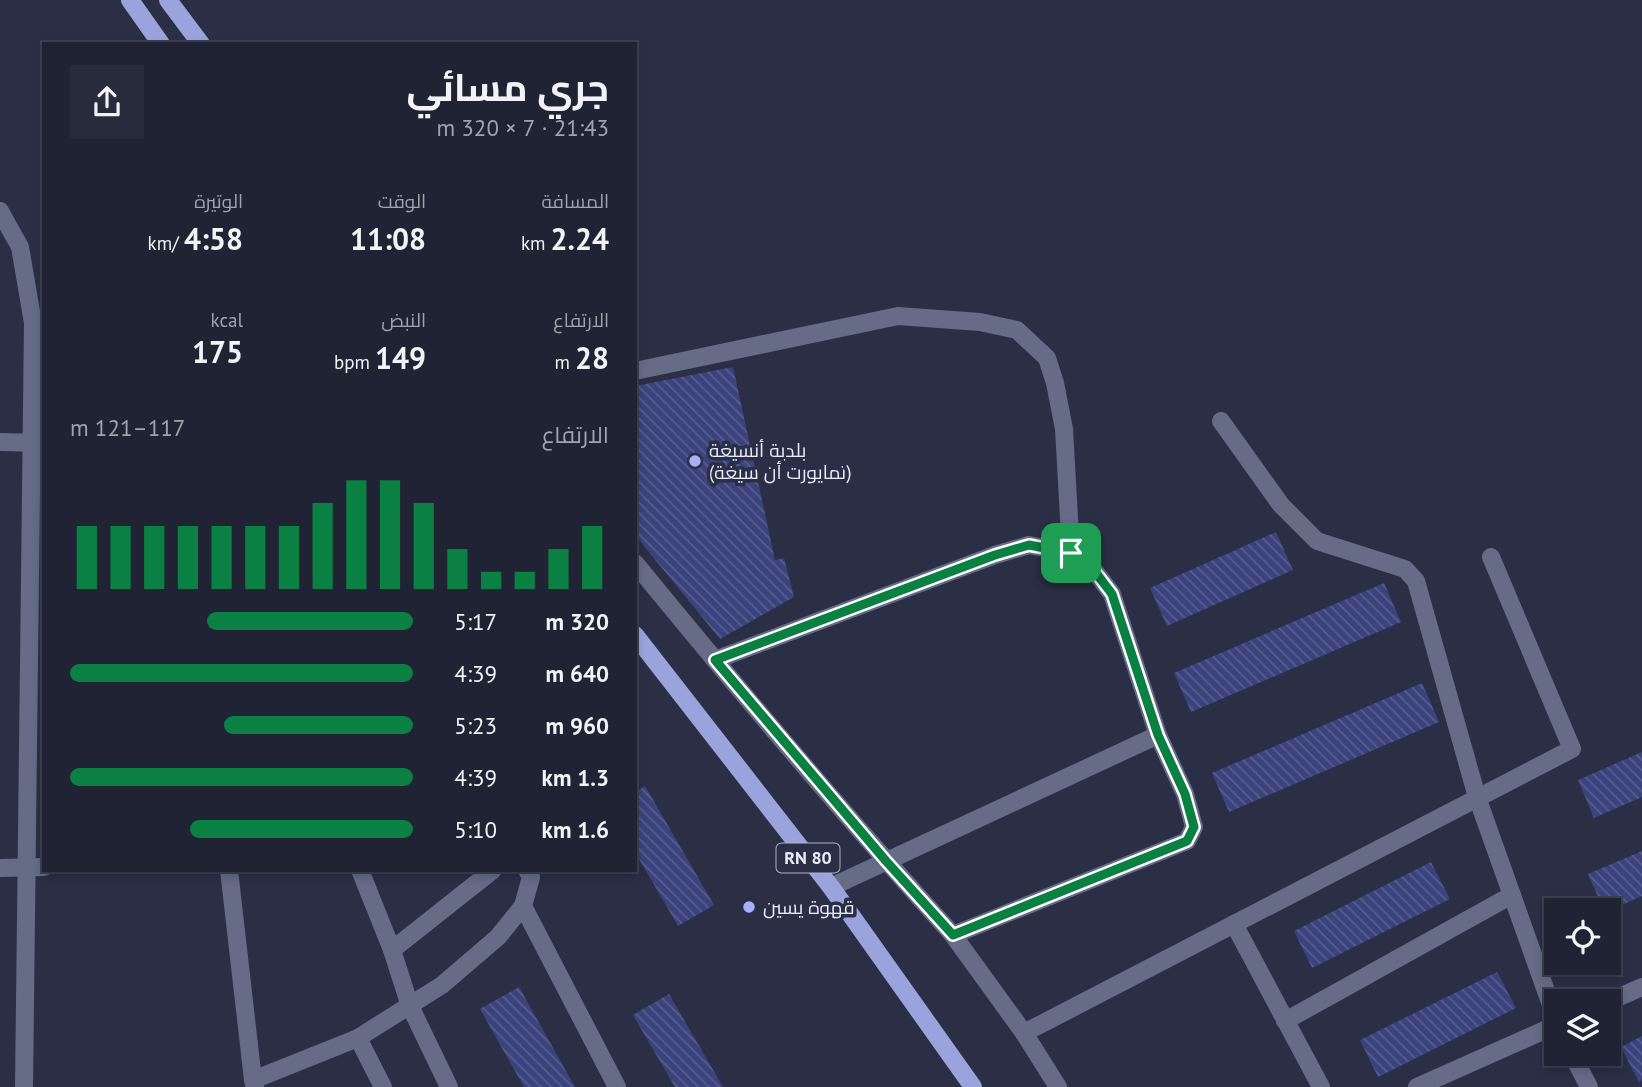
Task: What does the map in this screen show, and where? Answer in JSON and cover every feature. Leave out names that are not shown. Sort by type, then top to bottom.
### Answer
[{"type":"main road","points":[[130,0],[160,42]]},
{"type":"main road","points":[[168,0],[200,42]]},
{"type":"main road","name":"RN 80","points":[[637,638],[831,887],[973,1087]]},
{"type":"street","points":[[0,211],[20,247],[33,323],[37,442],[35,867],[24,1087]]},
{"type":"street","points":[[637,372],[898,316],[980,322],[1017,330],[1047,358],[1055,383],[1064,429],[1071,553]]},
{"type":"street","points":[[1221,421],[1281,505],[1317,541],[1405,569],[1416,581],[1477,797],[1545,989]]},
{"type":"street","points":[[0,442],[37,442]]},
{"type":"street","points":[[715,660],[995,555],[1029,545],[1071,553],[1093,569],[1112,594],[1158,735],[1185,794],[1194,827],[1187,841],[953,935]]},
{"type":"street","points":[[1024,1033],[1572,749],[1491,557]]},
{"type":"street","points":[[637,565],[886,861],[953,935],[1024,1033],[1058,1087]]},
{"type":"street","points":[[831,887],[1158,735]]},
{"type":"street","points":[[0,868],[35,867]]},
{"type":"street","points":[[229,872],[254,1083],[358,1038],[442,985],[498,937],[523,906],[531,877],[528,872]]},
{"type":"street","points":[[361,872],[392,950],[410,1006],[449,1087]]},
{"type":"street","points":[[392,950],[490,872]]},
{"type":"street","points":[[1285,1021],[1512,895]]},
{"type":"street","points":[[523,906],[617,1087]]},
{"type":"street","points":[[1234,924],[1321,1087]]},
{"type":"street","points":[[1621,996],[1642,987]]},
{"type":"street","points":[[1417,1087],[1544,1030]]},
{"type":"street","points":[[358,1038],[383,1087]]},
{"type":"street","points":[[1578,1066],[1589,1087]]},
{"type":"building","name":"بلدية أنسيغة (تمايورت أن سيغة)","points":[[733,367],[775,560],[784,558],[794,597],[720,639],[637,537],[637,386]]},
{"type":"building","points":[[1276,532],[1293,570],[1167,626],[1150,588]]},
{"type":"building","points":[[1384,583],[1401,622],[1191,712],[1174,673]]},
{"type":"building","points":[[1422,683],[1439,722],[1229,812],[1212,773]]},
{"type":"building","points":[[1642,752],[1642,797],[1594,818],[1578,780]]},
{"type":"building","points":[[645,786],[714,905],[678,926],[637,855],[637,791]]},
{"type":"building","points":[[1642,851],[1642,896],[1621,905],[1621,898],[1599,898],[1588,874]]},
{"type":"building","points":[[1431,862],[1450,899],[1312,968],[1294,931]]},
{"type":"building","points":[[1497,972],[1516,1008],[1378,1077],[1360,1040]]},
{"type":"building","points":[[519,987],[575,1087],[524,1087],[480,1009]]},
{"type":"building","points":[[669,994],[723,1087],[675,1087],[633,1015]]},
{"type":"building","points":[[1642,1036],[1642,1080],[1639,1082],[1621,1047]]},
{"type":"place","name":"بلدية أنسيغة (تمايورت أن سيغة)","points":[[695,461]]},
{"type":"place","name":"قهوة يسين","points":[[749,907]]},
{"type":"route","points":[[1029,545],[1071,553],[1093,569],[1112,594],[1158,735],[1185,794],[1194,827],[1187,841],[953,935],[886,861],[715,660],[995,555],[1029,545]]}]
